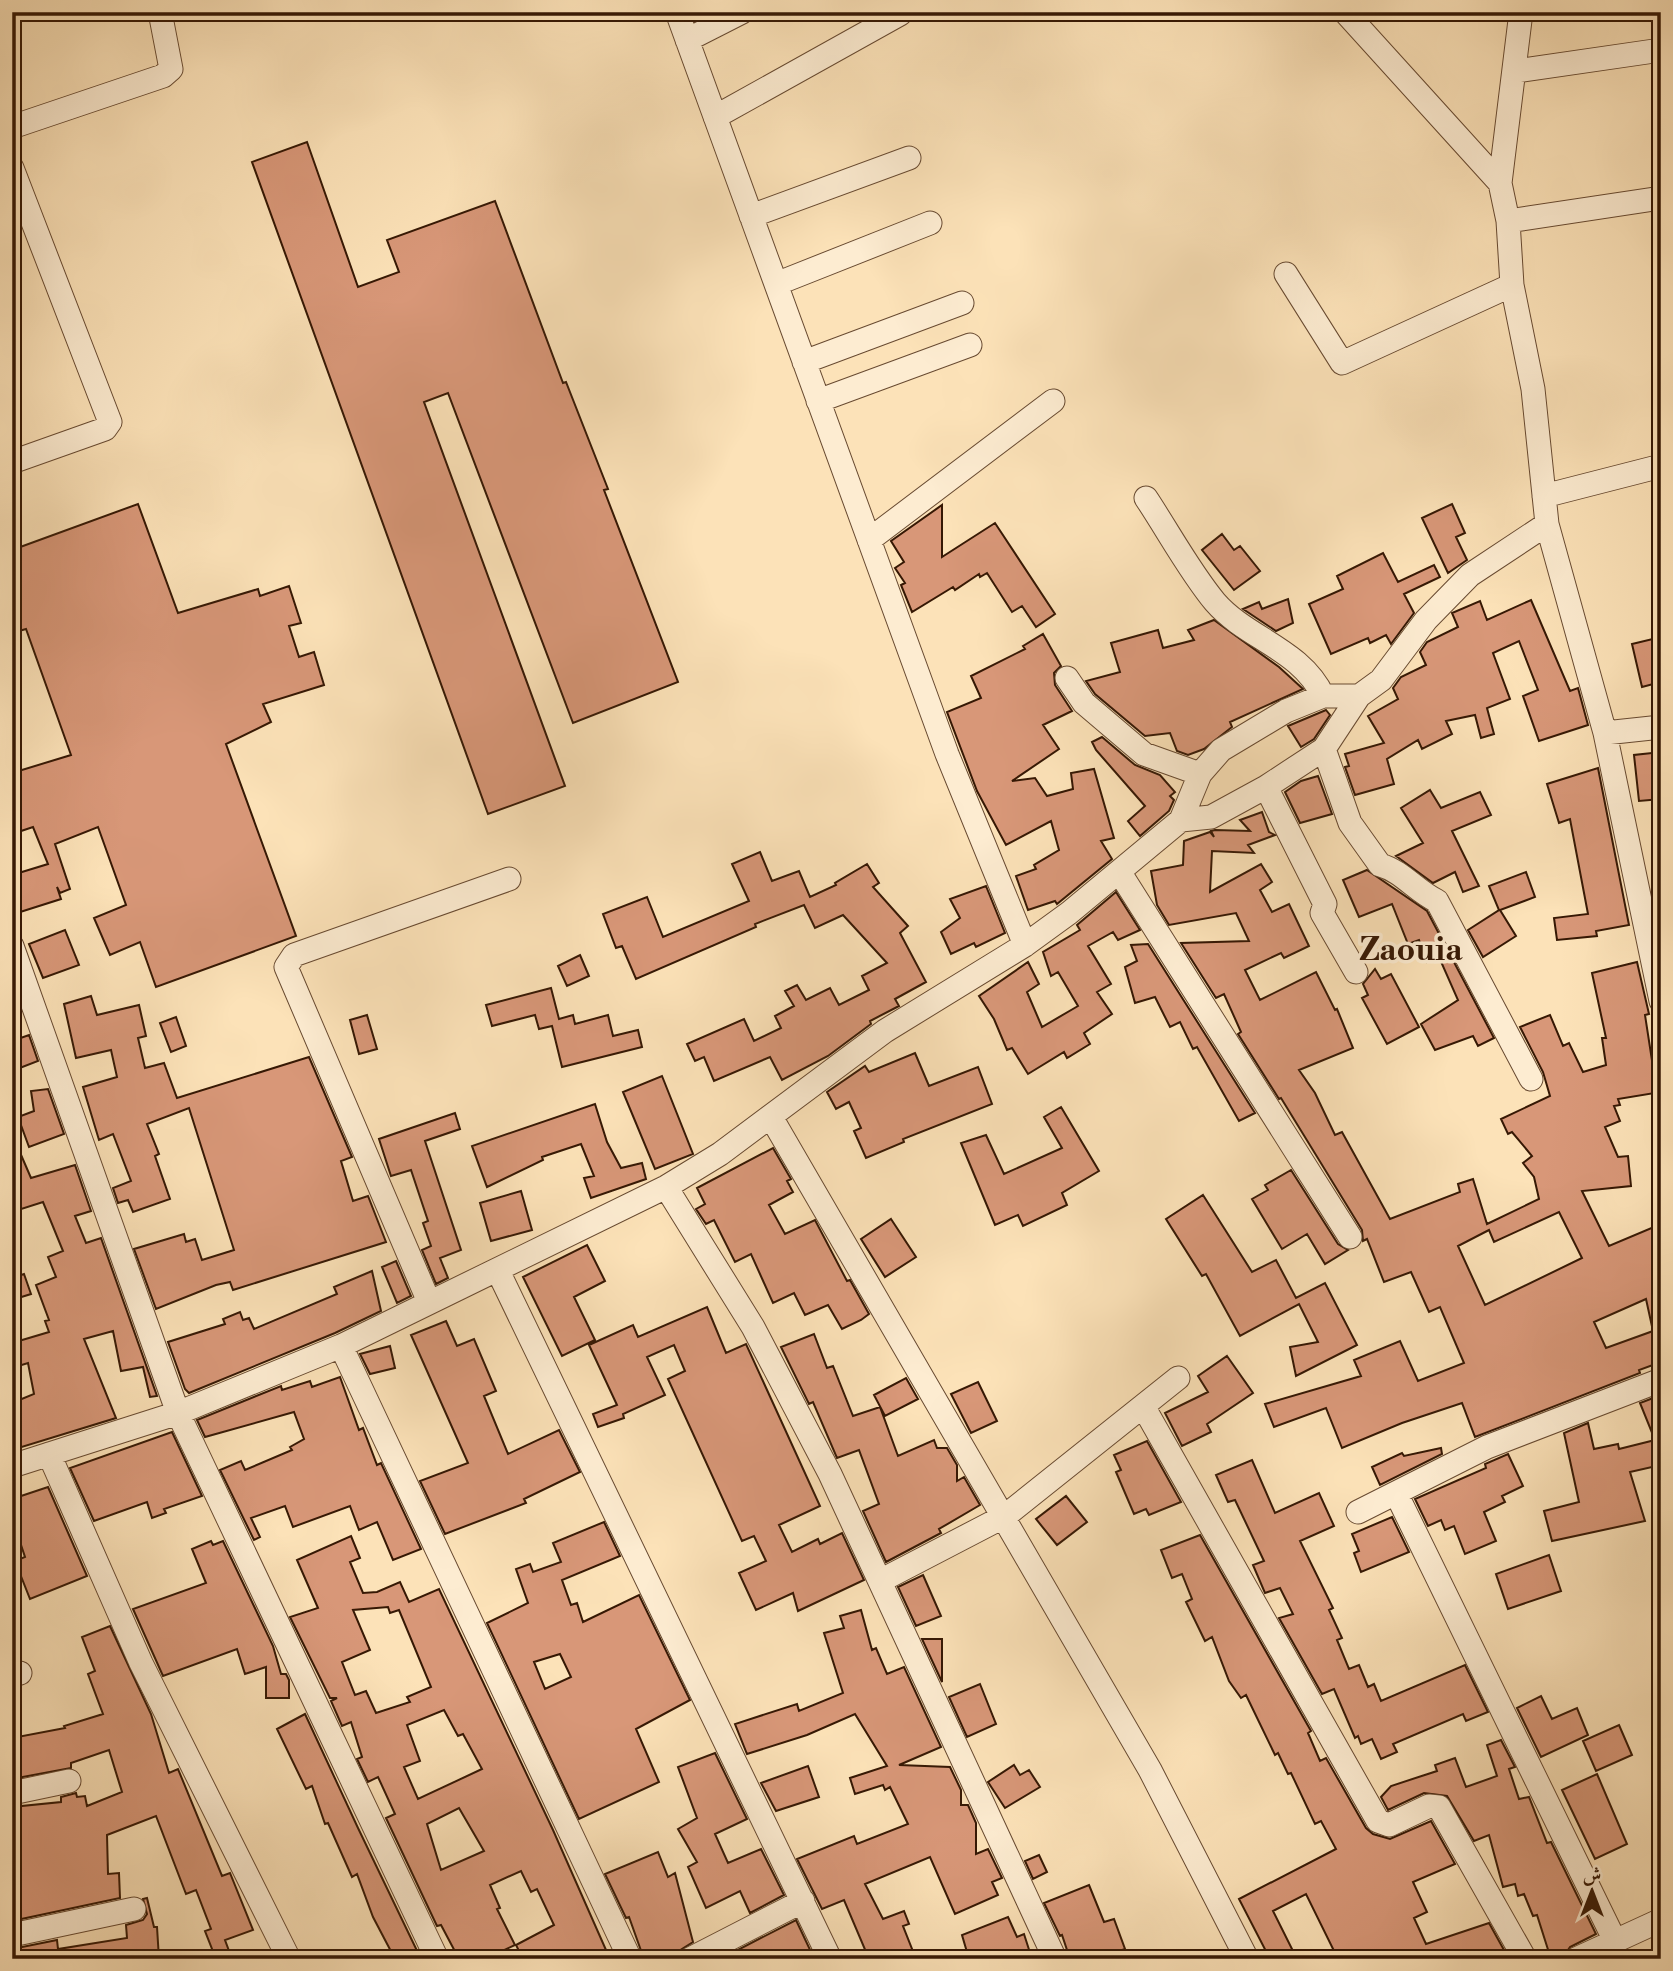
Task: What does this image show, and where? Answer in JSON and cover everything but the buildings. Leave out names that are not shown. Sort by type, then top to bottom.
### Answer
[{"type":"street","points":[[12,127],[163,76],[171,69],[171,58],[160,12]]},
{"type":"street","points":[[677,12],[947,754],[1025,945]]},
{"type":"street","points":[[687,40],[742,12]]},
{"type":"street","points":[[1345,12],[1500,183]]},
{"type":"street","points":[[1521,12],[1516,71],[1500,183],[1508,221],[1512,285],[1533,389],[1548,524],[1605,733],[1661,1002]]},
{"type":"street","points":[[715,117],[901,14]]},
{"type":"street","points":[[1516,71],[1661,50]]},
{"type":"street","points":[[751,216],[909,158]]},
{"type":"street","points":[[12,169],[110,422],[105,429],[12,462]]},
{"type":"street","points":[[1508,221],[1661,198]]},
{"type":"street","points":[[776,285],[930,223]]},
{"type":"street","points":[[1286,274],[1342,363],[1512,285]]},
{"type":"street","points":[[804,362],[962,303]]},
{"type":"street","points":[[818,401],[970,345]]},
{"type":"street","points":[[869,540],[1053,401]]},
{"type":"street","points":[[1544,495],[1661,466]]},
{"type":"street","points":[[1146,498],[1216,603],[1295,659],[1316,680],[1323,696]]},
{"type":"street","points":[[1181,820],[1211,817],[1266,788],[1325,748],[1359,696],[1381,680],[1426,620],[1470,575],[1548,524]]},
{"type":"street","points":[[1067,678],[1084,703],[1144,754],[1200,774]]},
{"type":"street","points":[[14,1460],[49,1454],[178,1413],[341,1346],[666,1187],[720,1154],[885,1031],[1025,945],[1120,873],[1181,820],[1200,774],[1222,750],[1257,727],[1323,696],[1359,696]]},
{"type":"street","points":[[1605,733],[1661,727]]},
{"type":"street","points":[[1325,748],[1350,823],[1380,865],[1392,868],[1423,894],[1437,901],[1531,1079]]},
{"type":"street","points":[[1266,788],[1325,904],[1322,913],[1356,972]]},
{"type":"street","points":[[1120,873],[1350,1237]]},
{"type":"street","points":[[429,1302],[286,967],[294,955],[509,878]]},
{"type":"street","points":[[12,946],[178,1413],[437,1959]]},
{"type":"street","points":[[771,1117],[1150,1770],[1247,1959]]},
{"type":"street","points":[[666,1187],[753,1327],[830,1474],[1055,1959]]},
{"type":"street","points":[[498,1270],[830,1959]]},
{"type":"street","points":[[341,1346],[630,1959]]},
{"type":"street","points":[[880,1581],[1005,1516],[1178,1378]]},
{"type":"street","points":[[1358,1512],[1487,1447],[1661,1380]]},
{"type":"street","points":[[1143,1406],[1378,1821],[1389,1825],[1429,1806],[1439,1807],[1525,1959]]},
{"type":"street","points":[[49,1454],[141,1663],[289,1959]]},
{"type":"street","points":[[1396,1493],[1615,1941]]},
{"type":"street","points":[[12,1793],[69,1781]]},
{"type":"street","points":[[690,1959],[803,1901]]},
{"type":"street","points":[[12,1936],[134,1909]]},
{"type":"street","points":[[1576,1959],[1661,1920]]},
{"type":"district","name":"Zaouia","points":[[1411,949]]}]
